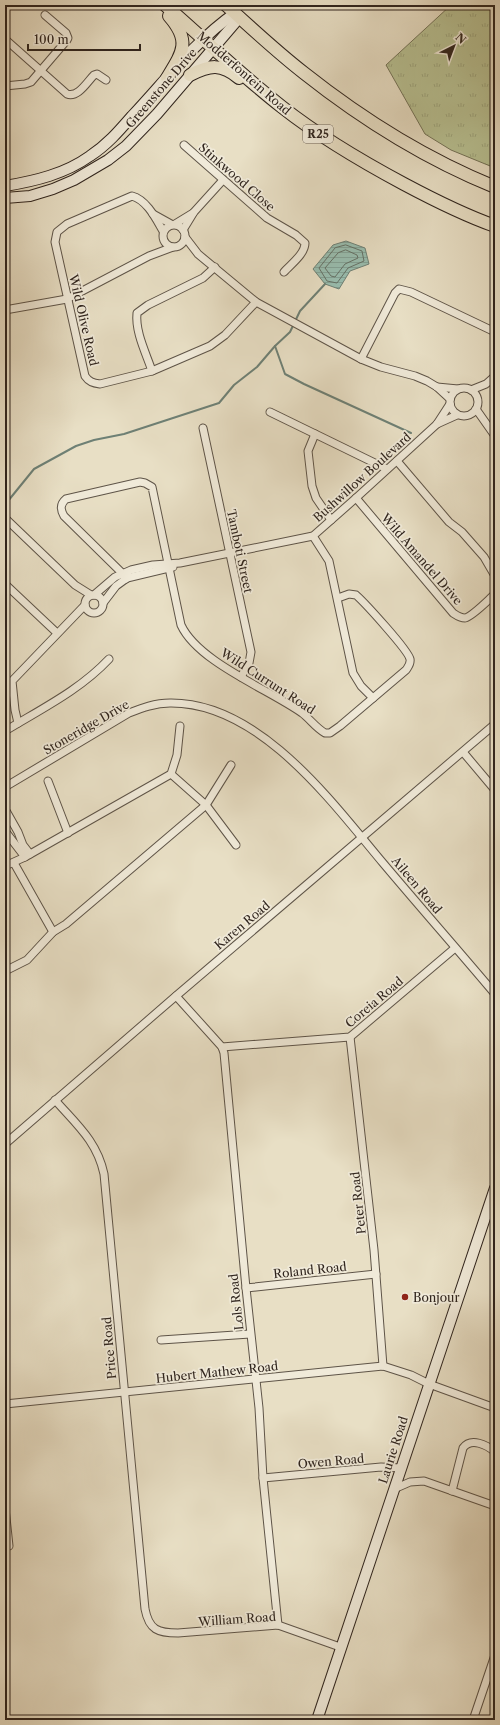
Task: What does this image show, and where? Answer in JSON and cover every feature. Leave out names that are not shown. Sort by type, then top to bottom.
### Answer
[{"type":"main road","points":[[159,5],[176,24],[181,32],[183,40],[182,52],[167,78]]},
{"type":"main road","name":"Modderfontein Road","points":[[165,5],[281,106],[327,140],[374,168],[429,197],[495,226]]},
{"type":"main road","points":[[233,12],[303,73],[380,127],[428,156],[495,187]]},
{"type":"main road","name":"Greenstone Drive","points":[[5,186],[33,182],[45,178],[89,157],[110,140],[203,38],[233,12]]},
{"type":"main road","name":"Greenstone Drive","points":[[5,198],[30,196],[53,189],[98,166],[126,146],[157,114],[213,47],[233,12]]},
{"type":"main road","points":[[190,75],[209,67],[222,68],[231,72],[267,99],[281,106]]},
{"type":"main road","name":"Laurie Road","points":[[317,1720],[340,1647],[429,1384],[491,1215],[495,1188]]},
{"type":"street","points":[[5,86],[31,82],[68,38],[66,33],[45,14]]},
{"type":"street","points":[[5,39],[67,94],[71,95],[78,92],[94,75],[97,74],[106,80]]},
{"type":"street","name":"Stinkwood Close","points":[[184,145],[266,218],[296,235],[305,242],[305,247],[302,253],[284,272]]},
{"type":"street","points":[[5,310],[67,299],[150,256],[176,246],[194,212],[223,180]]},
{"type":"street","name":"Wild Olive Road","points":[[163,231],[143,201],[138,197],[132,196],[61,227],[57,232],[55,242],[85,376],[88,380],[100,384],[152,371],[219,340],[256,302]]},
{"type":"street","points":[[194,212],[163,231],[164,241],[166,244],[198,254],[256,302],[361,359],[381,367],[415,376],[437,387],[458,389],[466,388],[474,393],[478,401]]},
{"type":"street","name":"Wild Olive Road","points":[[153,214],[173,224]]},
{"type":"street","points":[[173,224],[184,233],[198,254]]},
{"type":"street","points":[[150,256],[164,241]]},
{"type":"street","points":[[152,371],[140,336],[136,319],[137,313],[148,304],[203,278],[215,267]]},
{"type":"street","points":[[361,359],[399,288],[411,292],[495,332]]},
{"type":"street","points":[[471,390],[486,384],[495,376]]},
{"type":"street","points":[[458,389],[451,395],[451,408],[457,415],[465,416],[470,415],[476,409],[486,384]]},
{"type":"street","points":[[437,387],[450,402]]},
{"type":"street","name":"Bushwillow Boulevard","points":[[93,595],[124,576],[313,536],[436,424],[450,402]]},
{"type":"street","points":[[476,409],[495,436]]},
{"type":"street","points":[[270,412],[387,470]]},
{"type":"street","name":"Bushwillow Boulevard","points":[[436,424],[457,415]]},
{"type":"street","points":[[470,415],[489,428]]},
{"type":"street","name":"Tamboti Street","points":[[203,428],[251,652],[249,663],[241,677]]},
{"type":"street","points":[[315,434],[308,451],[312,486],[316,498],[331,520]]},
{"type":"street","points":[[397,461],[449,522],[462,532],[484,556],[495,576]]},
{"type":"street","name":"Wild Currunt Road","points":[[124,576],[64,516],[61,505],[66,499],[140,482],[148,485],[154,492],[181,625],[189,638],[216,661],[302,713],[325,733],[334,730],[373,698]]},
{"type":"street","name":"Wild Amandel Drive","points":[[356,498],[453,613],[464,618],[470,615],[495,594]]},
{"type":"street","points":[[5,518],[75,585],[93,595],[99,596],[103,603],[99,611],[95,613],[84,612],[76,616]]},
{"type":"street","points":[[313,536],[329,561],[353,673],[361,686],[373,698],[406,670],[410,665],[410,660],[402,648],[356,595],[349,594],[338,598]]},
{"type":"street","name":"Bushwillow Boulevard","points":[[103,603],[124,576]]},
{"type":"street","points":[[5,584],[57,633]]},
{"type":"street","points":[[75,585],[90,612]]},
{"type":"street","points":[[12,681],[57,633],[76,616],[93,595]]},
{"type":"street","points":[[5,731],[69,693],[92,676],[109,659]]},
{"type":"street","points":[[5,676],[12,681],[18,723]]},
{"type":"street","name":"Stoneridge Drive","points":[[5,787],[129,713],[150,705],[169,703],[190,704],[208,708],[231,718],[270,743],[308,774],[322,791]]},
{"type":"street","name":"Karen Road","points":[[5,1144],[495,724]]},
{"type":"street","points":[[5,866],[14,863],[171,774],[177,755],[180,726]]},
{"type":"street","points":[[463,752],[495,790]]},
{"type":"street","points":[[5,972],[27,960],[52,932],[66,924],[206,805],[231,765]]},
{"type":"street","points":[[171,774],[206,805],[236,845]]},
{"type":"street","points":[[48,781],[68,832]]},
{"type":"street","name":"Aileen Road","points":[[322,791],[495,994]]},
{"type":"street","points":[[5,809],[18,832],[28,855]]},
{"type":"street","points":[[5,831],[28,855]]},
{"type":"street","points":[[14,863],[52,932]]},
{"type":"street","name":"Coreia Road","points":[[222,1047],[350,1037],[455,948]]},
{"type":"street","points":[[176,996],[222,1047]]},
{"type":"street","name":"Peter Road","points":[[350,1037],[376,1274],[383,1366]]},
{"type":"street","name":"Lols Road","points":[[222,1047],[225,1063],[250,1334],[259,1408],[262,1478],[278,1625]]},
{"type":"street","name":"Price Road","points":[[55,1100],[92,1142],[100,1157],[104,1174],[145,1609]]},
{"type":"street","name":"Roland Road","points":[[246,1288],[376,1274]]},
{"type":"street","points":[[161,1340],[250,1334]]},
{"type":"street","name":"Hubert Mathew Road","points":[[5,1404],[383,1366],[411,1375],[429,1384],[495,1408]]},
{"type":"street","points":[[452,1491],[463,1448],[466,1443],[471,1441],[478,1443],[495,1452]]},
{"type":"street","name":"Owen Road","points":[[262,1478],[381,1467],[401,1468]]},
{"type":"street","points":[[394,1489],[415,1481],[424,1481],[495,1506]]},
{"type":"street","points":[[5,1508],[9,1546]]},
{"type":"street","name":"William Road","points":[[145,1609],[150,1625],[164,1633],[278,1625],[340,1647]]},
{"type":"street","points":[[473,1720],[495,1655]]},
{"type":"green space","points":[[451,5],[495,5],[495,168],[451,150],[425,134],[386,65]]},
{"type":"water","points":[[346,241],[365,248],[369,264],[350,271],[339,289],[325,284],[313,269],[333,245]]},
{"type":"waterway","points":[[8,501],[34,469],[76,446],[94,440],[124,434],[219,403],[234,385],[257,367],[275,346],[290,332],[300,311],[325,284]]},
{"type":"waterway","points":[[275,346],[285,374],[411,433]]},
{"type":"place","name":"Bonjour","points":[[405,1297]]}]
